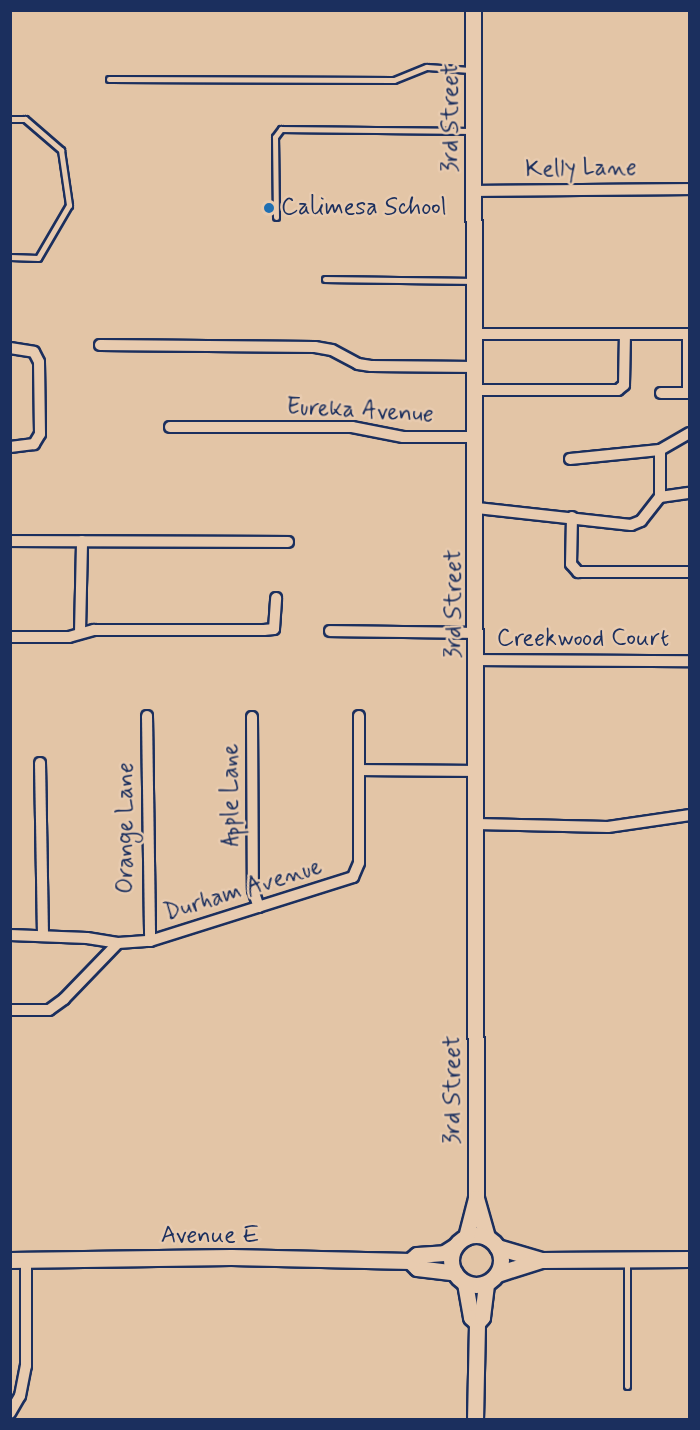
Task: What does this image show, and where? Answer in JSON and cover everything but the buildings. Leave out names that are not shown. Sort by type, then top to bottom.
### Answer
[{"type":"street","name":"3rd Street","points":[[460,1242],[476,1198],[477,508],[472,131],[473,10]]},
{"type":"street","name":"Kelly Lane","points":[[473,191],[690,189]]},
{"type":"street","points":[[475,334],[689,334],[689,393],[661,393]]},
{"type":"street","points":[[476,390],[618,390],[624,385],[625,334]]},
{"type":"street","points":[[100,345],[315,347],[332,350],[358,364],[370,366],[475,367]]},
{"type":"street","points":[[10,348],[34,352],[39,362],[40,434],[34,444],[10,447]]},
{"type":"street","name":"Eureka Avenue","points":[[170,427],[352,427],[403,437],[476,437]]},
{"type":"street","points":[[570,459],[660,450],[690,433]]},
{"type":"street","points":[[477,508],[631,525],[641,521],[660,496],[660,450]]},
{"type":"street","points":[[660,496],[690,493]]},
{"type":"street","points":[[572,517],[571,564],[578,572],[690,572]]},
{"type":"street","points":[[10,541],[288,542]]},
{"type":"street","points":[[80,632],[82,541]]},
{"type":"street","points":[[10,637],[69,637],[80,632],[264,630],[274,628],[276,598]]},
{"type":"street","points":[[330,631],[476,633]]},
{"type":"street","name":"Creekwood Court","points":[[476,660],[690,661]]},
{"type":"street","name":"Orange Lane","points":[[147,716],[150,941]]},
{"type":"street","name":"Durham Avenue","points":[[10,935],[43,935],[118,943],[150,941],[353,877],[359,862],[359,716]]},
{"type":"street","name":"Apple Lane","points":[[252,717],[253,890],[259,907]]},
{"type":"street","points":[[40,763],[43,935]]},
{"type":"street","points":[[360,770],[476,771]]},
{"type":"street","points":[[476,824],[608,827],[690,815]]},
{"type":"street","points":[[10,1010],[49,1010],[64,999],[118,943]]},
{"type":"street","name":"3rd Street","points":[[476,1198],[492,1242]]},
{"type":"street","points":[[477,1323],[471,1317],[460,1278],[451,1260],[460,1242],[492,1242],[541,1260]]},
{"type":"street","name":"Avenue E","points":[[18,1260],[231,1257],[410,1261],[417,1255],[444,1252],[460,1242]]},
{"type":"street","points":[[475,1419],[477,1323],[482,1317],[492,1278],[501,1260],[492,1242]]},
{"type":"street","points":[[460,1278],[492,1278],[541,1260],[690,1259]]},
{"type":"street","points":[[10,1413],[20,1396],[26,1366],[18,1260]]},
{"type":"street","name":"Avenue E","points":[[410,1261],[417,1268],[460,1278]]},
{"type":"lane","points":[[109,79],[394,80],[427,67],[473,70]]},
{"type":"lane","points":[[10,119],[25,119],[61,150],[69,205],[38,258],[10,257]]},
{"type":"lane","points":[[276,217],[275,137],[280,129],[472,131]]},
{"type":"lane","points":[[325,279],[475,281]]},
{"type":"lane","points":[[627,1259],[627,1386]]},
{"type":"place","name":"Calimesa School","points":[[269,208]]}]
